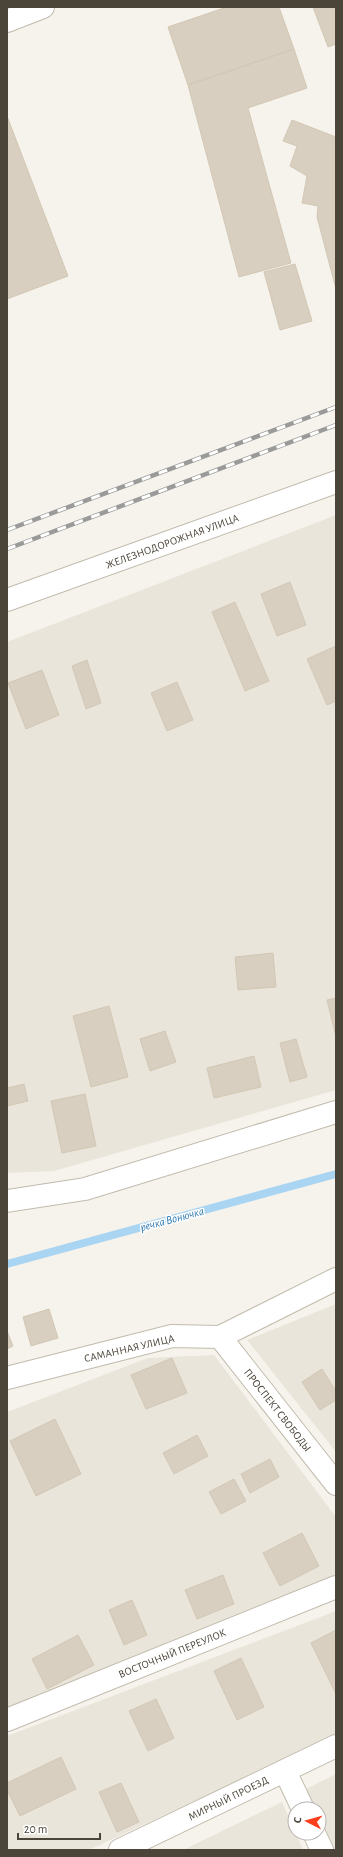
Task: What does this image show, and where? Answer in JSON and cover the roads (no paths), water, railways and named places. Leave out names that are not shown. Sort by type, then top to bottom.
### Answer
[{"type":"street","points":[[7,21],[43,7]]},
{"type":"street","name":"ЖЕЛЕЗНОДОРОЖНАЯ УЛИЦА","points":[[7,600],[336,482]]},
{"type":"street","points":[[7,1201],[85,1189],[336,1112]]},
{"type":"street","name":"САМАННАЯ УЛИЦА","points":[[7,1378],[172,1336],[220,1337],[336,1279]]},
{"type":"street","name":"ПРОСПЕКТ СВОБОДЫ","points":[[220,1337],[336,1484]]},
{"type":"street","name":"ВОСТОЧНЫЙ ПЕРЕУЛОК","points":[[7,1720],[336,1586]]},
{"type":"street","name":"МИРНЫЙ ПРОЕЗД","points":[[120,1850],[336,1746]]},
{"type":"street","points":[[285,1771],[299,1801]]},
{"type":"waterway","name":"речка Вонючка","points":[[7,1264],[336,1174]]},
{"type":"railway","points":[[7,530],[336,407]]},
{"type":"railway","points":[[7,549],[336,425]]}]
